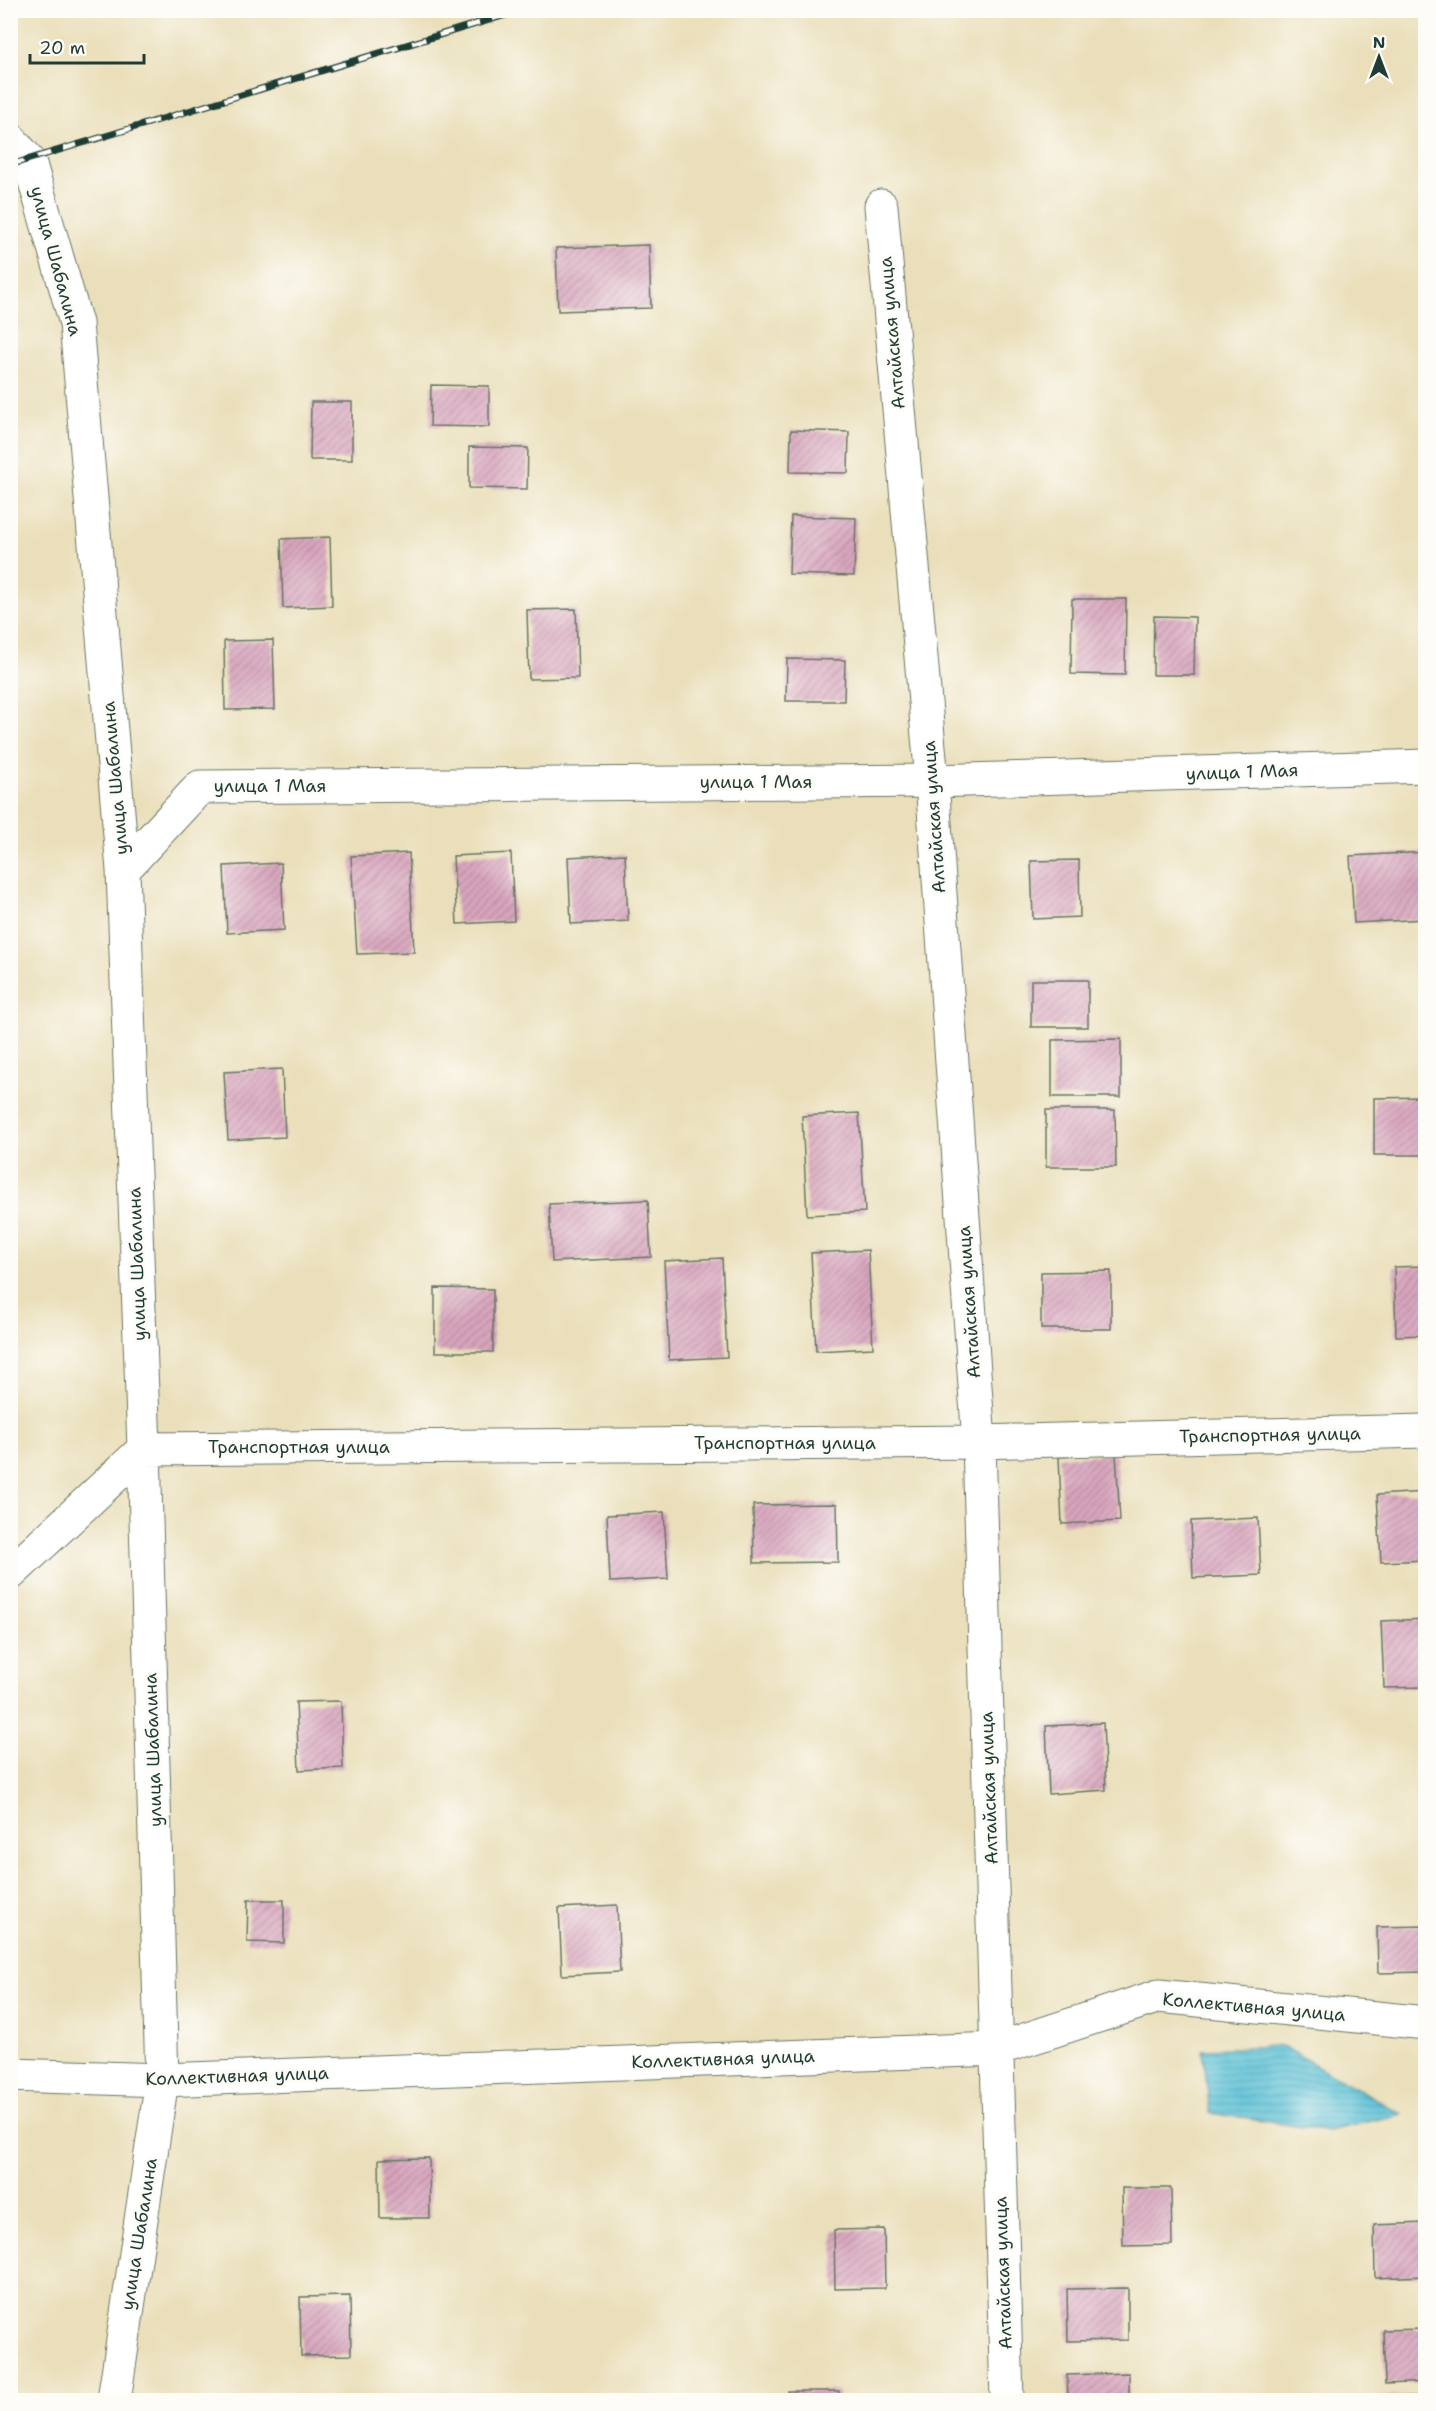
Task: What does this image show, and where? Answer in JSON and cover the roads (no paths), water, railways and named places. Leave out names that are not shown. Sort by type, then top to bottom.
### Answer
[{"type":"street","name":"улица Шабалина","points":[[10,139],[29,160],[76,322],[123,870],[144,1449],[162,2080],[114,2400]]},
{"type":"street","name":"Алтайская улица","points":[[881,206],[932,781],[979,1442],[1007,2400]]},
{"type":"street","name":"улица 1 Мая","points":[[123,870],[200,787],[932,781],[1425,766]]},
{"type":"street","name":"Транспортная улица","points":[[144,1449],[979,1442],[1425,1431]]},
{"type":"street","points":[[10,1574],[144,1449]]},
{"type":"street","name":"Коллективная улица","points":[[10,2075],[162,2080],[997,2049],[1159,1996],[1425,2023]]},
{"type":"water","points":[[1282,2046],[1402,2114],[1329,2131],[1210,2113],[1203,2049]]},
{"type":"railway","points":[[10,165],[522,10]]}]
